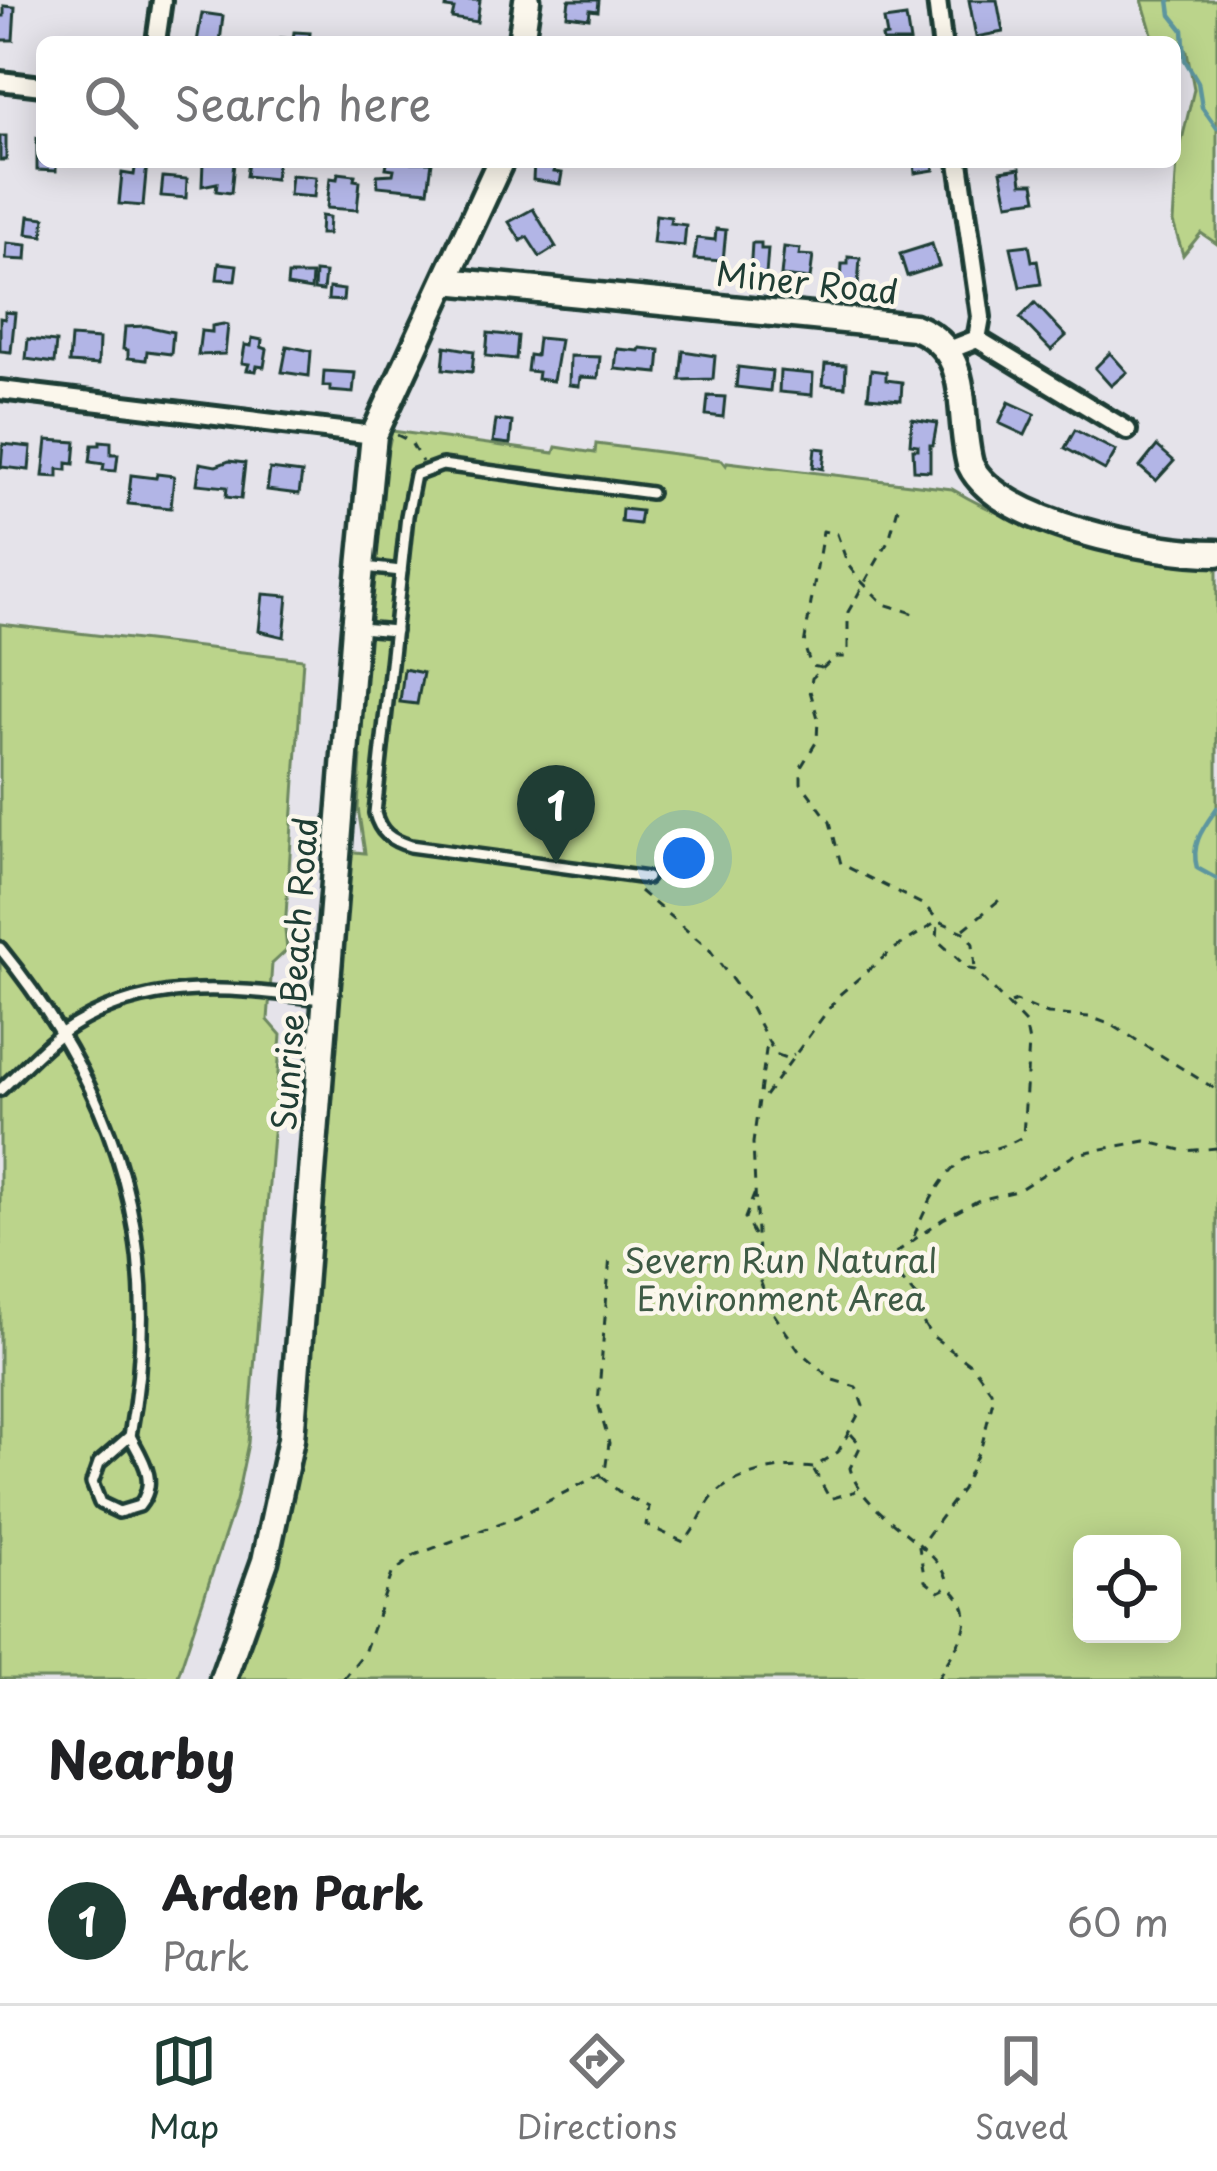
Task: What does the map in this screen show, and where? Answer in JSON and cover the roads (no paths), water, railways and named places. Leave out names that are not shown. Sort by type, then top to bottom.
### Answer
[{"type":"street","points":[[157,36],[162,0]]},
{"type":"street","points":[[522,36],[527,0]]},
{"type":"street","points":[[937,0],[942,36]]},
{"type":"street","points":[[0,81],[36,85]]},
{"type":"street","name":"Sunrise Beach Road","points":[[223,1679],[265,1561],[291,1439],[374,435],[497,168]]},
{"type":"street","points":[[960,168],[981,317],[977,339]]},
{"type":"street","name":"Miner Road","points":[[446,280],[884,323],[929,333],[949,350]]},
{"type":"street","points":[[977,339],[949,350],[970,464],[994,495],[1012,506],[1119,540],[1217,554]]},
{"type":"street","points":[[977,339],[1127,430]]},
{"type":"street","points":[[0,390],[374,435]]},
{"type":"lane","points":[[647,878],[410,846],[379,829],[375,813],[415,475],[442,465],[651,493]]},
{"type":"lane","points":[[362,566],[401,571]]},
{"type":"lane","points":[[355,628],[395,632]]},
{"type":"lane","points":[[0,948],[94,1088],[119,1152],[138,1235],[144,1312],[139,1393],[130,1436],[99,1463],[92,1483],[100,1503],[118,1512],[139,1506],[150,1488],[150,1477],[130,1436]]},
{"type":"lane","points":[[0,1090],[62,1034],[112,1005],[180,988],[328,1000]]},
{"type":"waterway","points":[[1169,0],[1171,15],[1183,30],[1185,60],[1198,82],[1202,107],[1217,128]]},
{"type":"waterway","points":[[1217,808],[1195,851],[1197,868],[1217,879]]},
{"type":"place","name":"Arden Park","points":[[556,864]]},
{"type":"park label","name":"Severn Run Natural Environment Area","points":[[781,1280]]}]
